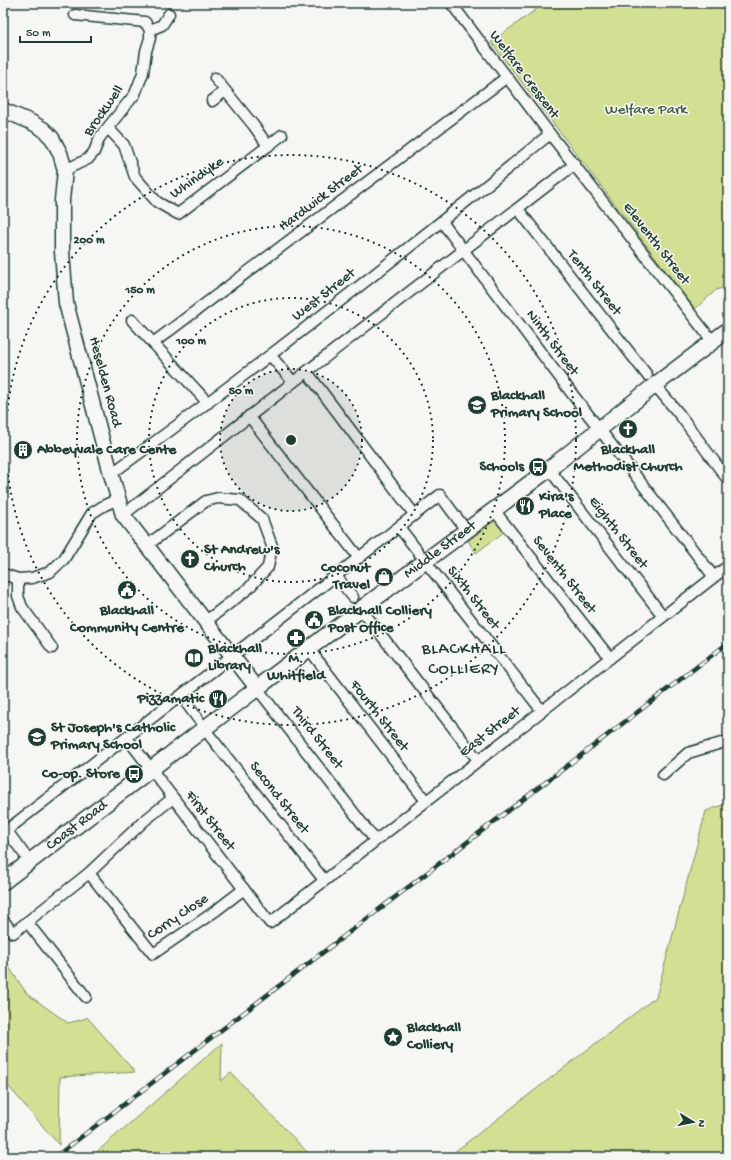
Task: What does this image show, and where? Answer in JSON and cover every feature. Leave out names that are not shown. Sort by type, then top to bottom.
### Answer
[{"type":"main road","name":"Middle Street","points":[[151,770],[309,649],[357,603],[422,557],[466,530],[494,510],[599,429],[651,380],[713,342],[728,330]]},
{"type":"main road","name":"Coast Road","points":[[3,882],[151,770]]},
{"type":"street","name":"Welfare Crescent","points":[[451,3],[550,134],[575,164]]},
{"type":"street","points":[[75,15],[144,22],[150,30],[162,25],[169,14]]},
{"type":"street","name":"Brockwell","points":[[65,170],[88,159],[94,152],[100,137],[135,94],[143,73],[146,51],[150,38],[150,30]]},
{"type":"street","name":"Hardwick Street","points":[[153,343],[506,76]]},
{"type":"street","points":[[215,78],[254,126],[268,146]]},
{"type":"street","points":[[212,101],[225,91]]},
{"type":"street","name":"Heselden Road","points":[[3,110],[43,129],[52,138],[60,153],[65,170],[62,200],[62,252],[66,303],[123,515],[232,656]]},
{"type":"street","name":"Whindyke","points":[[108,128],[124,145],[135,177],[157,202],[178,214],[282,135]]},
{"type":"street","name":"West Street","points":[[111,474],[270,356],[442,222],[550,134]]},
{"type":"street","points":[[123,515],[575,164]]},
{"type":"street","name":"Eleventh Street","points":[[575,164],[713,342]]},
{"type":"street","name":"Tenth Street","points":[[518,209],[680,415],[728,480]]},
{"type":"street","name":"Ninth Street","points":[[442,222],[599,429],[714,577]]},
{"type":"street","points":[[132,320],[208,403]]},
{"type":"street","points":[[270,356],[293,382]]},
{"type":"street","points":[[307,372],[414,514]]},
{"type":"street","points":[[249,416],[359,558]]},
{"type":"street","name":"Eighth Street","points":[[549,469],[663,616]]},
{"type":"street","points":[[30,862],[5,832],[414,514],[440,495],[466,530]]},
{"type":"street","points":[[146,546],[206,501],[218,498],[240,500],[262,520],[272,546],[268,567],[249,588],[206,622]]},
{"type":"street","points":[[3,574],[18,579],[32,578],[50,572],[64,559],[92,513],[118,499]]},
{"type":"street","name":"Seventh Street","points":[[494,510],[610,658]]},
{"type":"street","name":"Sixth Street","points":[[399,527],[542,711]]},
{"type":"street","name":"East Street","points":[[270,923],[728,566]]},
{"type":"street","points":[[336,576],[478,760]]},
{"type":"street","points":[[18,579],[18,596],[22,607],[52,648]]},
{"type":"street","name":"Fourth Street","points":[[309,649],[426,801]]},
{"type":"street","name":"Third Street","points":[[232,656],[375,840]]},
{"type":"street","points":[[181,696],[198,719]]},
{"type":"street","name":"Second Street","points":[[210,736],[324,880]]},
{"type":"street","name":"First Street","points":[[126,738],[270,923]]},
{"type":"street","points":[[663,775],[688,753],[728,741]]},
{"type":"street","points":[[3,920],[13,933],[89,873],[144,821],[172,798]]},
{"type":"street","name":"Corry Close","points":[[89,873],[153,954],[214,912],[244,889]]},
{"type":"street","points":[[27,922],[86,997]]},
{"type":"green space","name":"Welfare Park","points":[[545,3],[728,3],[728,286],[716,290],[695,309],[491,42]]},
{"type":"green space","points":[[495,520],[504,532],[476,553],[468,541]]},
{"type":"green space","points":[[728,803],[728,1157],[448,1157],[656,997],[706,811]]},
{"type":"green space","points":[[3,958],[27,994],[68,1023],[87,1017],[135,1072],[60,1077],[59,1145],[3,1080]]},
{"type":"green space","points":[[222,1043],[221,1081],[231,1073],[312,1157],[91,1157]]},
{"type":"railway","points":[[55,1157],[728,643]]},
{"type":"place","name":"Blackhall Primary School","points":[[477,405]]},
{"type":"place","name":"Blackhall Methodist Church","points":[[628,429]]},
{"type":"place","name":"Abbeyvale Care Cente","points":[[23,450]]},
{"type":"place","name":"Schools","points":[[538,467]]},
{"type":"place","name":"Kira's Place","points":[[525,506]]},
{"type":"place","name":"St Andrew's Church","points":[[190,559]]},
{"type":"place","name":"Coconut Travel","points":[[384,577]]},
{"type":"place","name":"Blackhall Community Centre","points":[[127,590]]},
{"type":"place","name":"Blackhall Colliery Post Office","points":[[314,620]]},
{"type":"place","name":"M. Whitfield","points":[[296,638]]},
{"type":"place","name":"Blackhall Library","points":[[194,658]]},
{"type":"place","name":"Pizzamatic","points":[[218,699]]},
{"type":"place","name":"St Joseph's Catholic Primary School","points":[[37,737]]},
{"type":"place","name":"Co-op. Store","points":[[134,774]]},
{"type":"place","name":"Blackhall Colliery","points":[[393,1037]]},
{"type":"district","name":"BLACKHALL COLLIERY","points":[[464,660]]}]
